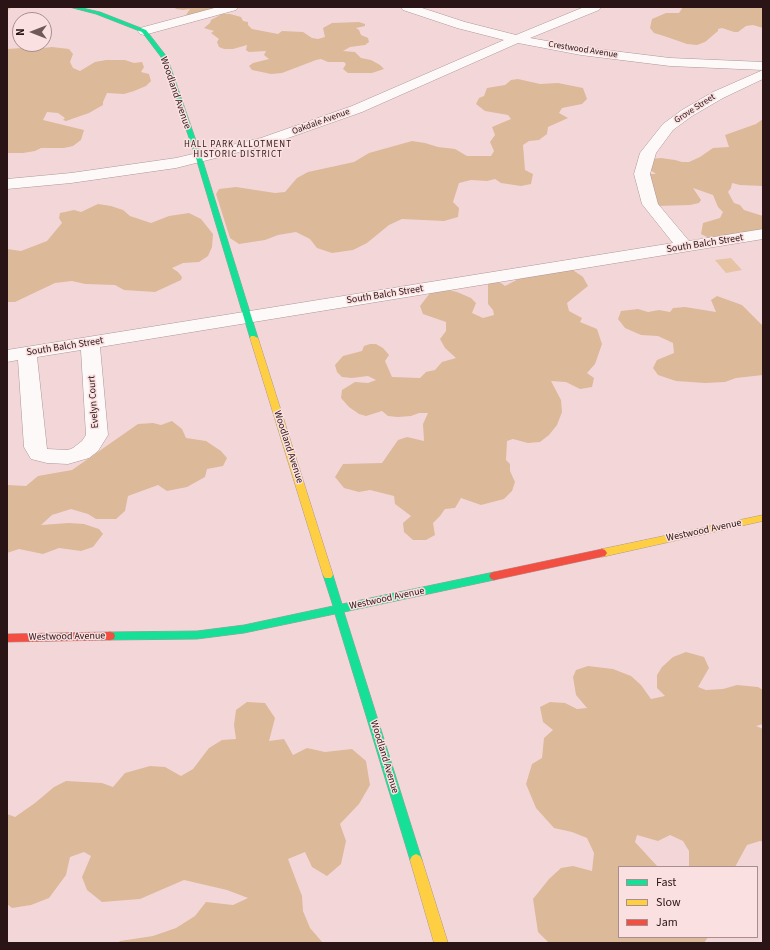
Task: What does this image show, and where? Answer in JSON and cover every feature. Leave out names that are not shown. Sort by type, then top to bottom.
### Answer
[{"type":"street","name":"Woodland Avenue","points":[[71,7],[98,13],[144,32],[164,57],[199,158],[340,609],[441,943]]},
{"type":"street","points":[[144,32],[232,7]]},
{"type":"street","name":"Crestwood Avenue","points":[[407,7],[461,25],[517,39],[630,57],[713,65],[763,66]]},
{"type":"street","name":"Oakdale Avenue","points":[[7,184],[92,175],[199,158],[266,141],[337,117],[595,7]]},
{"type":"street","name":"Grove Street","points":[[685,247],[655,212],[648,199],[642,174],[648,153],[668,127],[687,113],[718,94],[763,74]]},
{"type":"street","name":"South Balch Street","points":[[7,356],[763,234]]},
{"type":"street","name":"Evelyn Court","points":[[27,353],[35,447],[39,454],[59,458],[68,457],[80,453],[90,446],[97,435],[90,343]]},
{"type":"street","name":"Westwood Avenue","points":[[7,638],[197,635],[244,629],[763,518]]},
{"type":"shaded area","points":[[174,7],[218,7],[191,16],[186,15],[190,9],[183,10],[176,9]]},
{"type":"shaded area","points":[[683,7],[763,7],[763,28],[753,25],[746,26],[738,32],[722,28],[718,29],[718,31],[705,42],[697,45],[687,44],[654,33],[650,28],[652,19],[666,13],[679,13]]},
{"type":"shaded area","points":[[222,14],[230,14],[241,17],[243,21],[248,22],[248,25],[252,29],[278,34],[282,31],[303,32],[312,38],[318,39],[325,37],[323,28],[332,23],[359,22],[365,24],[365,26],[356,28],[359,30],[361,35],[368,38],[369,42],[365,45],[350,47],[343,51],[355,52],[361,58],[371,60],[384,69],[372,73],[348,73],[343,69],[346,64],[344,62],[328,62],[321,59],[282,73],[271,74],[252,70],[249,66],[253,63],[269,59],[264,55],[266,51],[249,52],[246,50],[247,45],[233,49],[224,49],[219,47],[217,42],[219,39],[211,33],[214,31],[204,28],[210,23],[211,20]]},
{"type":"shaded area","points":[[52,47],[69,49],[73,54],[70,62],[73,68],[80,71],[95,62],[106,60],[125,60],[134,63],[142,62],[144,67],[141,72],[149,74],[151,81],[146,86],[124,94],[107,93],[103,105],[89,113],[66,121],[63,120],[65,118],[58,113],[47,112],[43,120],[84,130],[81,140],[73,146],[64,148],[41,148],[35,151],[23,153],[7,153],[7,49],[12,49],[12,52],[52,52]]},
{"type":"shaded area","points":[[518,79],[540,84],[558,83],[583,88],[587,99],[582,104],[562,108],[559,113],[568,118],[548,127],[547,134],[539,140],[529,141],[523,145],[525,170],[533,174],[531,184],[521,186],[501,183],[495,179],[487,181],[471,180],[459,183],[453,202],[459,208],[458,217],[444,221],[402,219],[389,225],[367,243],[353,250],[332,253],[317,248],[310,239],[296,232],[278,235],[265,240],[239,244],[230,238],[216,194],[219,189],[236,187],[275,193],[285,192],[297,178],[308,172],[354,162],[369,153],[412,141],[455,149],[467,156],[491,156],[494,151],[490,142],[495,135],[492,127],[511,119],[508,115],[485,111],[476,104],[479,98],[484,96],[487,88],[505,85],[511,80]]},
{"type":"shaded area","points":[[763,119],[763,186],[740,185],[732,183],[728,192],[734,203],[740,205],[744,210],[763,216],[763,232],[709,238],[701,234],[703,223],[720,218],[723,212],[718,207],[713,195],[693,188],[701,200],[699,203],[690,205],[657,206],[645,174],[656,174],[649,169],[650,159],[661,158],[689,162],[700,157],[713,148],[729,147],[725,135],[756,124]]},
{"type":"shaded area","points":[[98,204],[123,210],[130,216],[151,223],[169,216],[189,213],[201,219],[213,234],[212,247],[208,256],[199,262],[183,263],[172,268],[182,277],[181,280],[155,292],[124,290],[115,285],[85,284],[72,281],[55,283],[15,302],[7,302],[7,249],[21,251],[47,241],[62,223],[59,218],[60,213],[74,210],[81,212]]},
{"type":"shaded area","points":[[731,258],[742,270],[726,273],[715,260]]},
{"type":"shaded area","points":[[562,269],[573,270],[583,277],[588,286],[567,303],[569,311],[582,318],[580,322],[597,329],[602,344],[595,364],[587,373],[594,378],[592,387],[580,389],[566,382],[551,381],[561,400],[562,412],[557,425],[549,435],[540,442],[528,443],[513,439],[507,441],[506,460],[510,464],[510,471],[515,482],[512,491],[504,499],[481,505],[461,498],[455,508],[445,509],[433,523],[435,535],[426,540],[413,540],[404,532],[403,523],[411,516],[395,504],[394,496],[370,490],[359,492],[344,488],[335,477],[343,464],[382,463],[398,440],[407,437],[424,441],[423,424],[428,413],[398,417],[388,416],[382,411],[366,416],[359,414],[349,407],[341,398],[342,390],[355,382],[368,383],[376,380],[368,376],[352,378],[342,377],[337,372],[335,365],[343,356],[362,351],[364,346],[376,344],[383,348],[389,355],[385,361],[392,377],[420,378],[426,372],[435,370],[442,362],[456,358],[445,348],[440,339],[446,331],[446,322],[423,314],[420,306],[430,293],[444,289],[457,292],[471,298],[476,303],[472,313],[483,318],[494,315],[493,310],[488,304],[488,283],[494,281],[505,286],[526,275]]},
{"type":"shaded area","points":[[717,296],[742,305],[763,326],[763,375],[736,378],[725,382],[705,383],[676,381],[658,375],[653,368],[657,360],[674,353],[673,343],[658,336],[641,335],[625,328],[618,319],[621,311],[638,309],[648,312],[659,310],[670,312],[673,308],[685,307],[716,312],[711,300]]},
{"type":"shaded area","points":[[172,421],[182,429],[186,438],[206,441],[221,451],[227,458],[223,466],[207,469],[205,477],[187,487],[167,491],[158,485],[128,496],[125,511],[116,519],[96,519],[88,514],[71,509],[52,515],[41,525],[69,523],[84,524],[99,529],[103,534],[93,547],[81,551],[59,548],[43,554],[19,549],[7,553],[7,485],[26,486],[38,476],[72,470],[138,424],[153,423],[161,425]]},
{"type":"shaded area","points":[[686,652],[704,657],[709,668],[698,687],[706,690],[723,689],[737,685],[758,687],[763,690],[763,724],[756,726],[763,729],[763,842],[760,841],[747,845],[736,866],[689,866],[689,851],[683,841],[670,835],[658,841],[637,835],[635,842],[657,866],[618,866],[618,938],[707,938],[704,943],[549,943],[538,932],[533,899],[549,879],[561,868],[573,866],[592,871],[594,853],[587,838],[572,832],[554,828],[536,808],[526,784],[532,764],[542,758],[544,738],[553,730],[543,722],[540,707],[550,702],[565,703],[577,709],[587,708],[576,695],[573,677],[576,670],[588,666],[613,669],[631,676],[641,685],[651,699],[665,696],[657,688],[657,675],[662,667],[673,657]]},
{"type":"shaded area","points":[[247,702],[265,703],[275,718],[269,741],[284,739],[293,755],[307,748],[325,752],[352,749],[366,761],[370,785],[359,804],[340,824],[346,841],[341,864],[327,876],[312,867],[305,852],[288,859],[302,896],[303,911],[310,928],[323,943],[118,943],[120,941],[153,936],[176,928],[195,916],[206,902],[233,905],[248,898],[227,890],[184,880],[140,899],[102,902],[87,890],[82,877],[91,856],[84,852],[70,857],[66,875],[49,898],[31,905],[12,908],[7,904],[7,814],[15,817],[54,787],[66,781],[102,783],[113,787],[125,773],[150,766],[165,767],[181,776],[193,769],[209,748],[222,740],[236,739],[234,725],[236,710]]},
{"type":"traffic: fast","points":[[71,7],[98,13],[144,31],[164,57],[199,158],[254,338]]},
{"type":"traffic: fast","points":[[328,575],[416,860]]},
{"type":"traffic: fast","points":[[110,636],[197,635],[244,629],[494,576]]},
{"type":"traffic: slow","points":[[254,338],[328,575]]},
{"type":"traffic: slow","points":[[602,553],[763,518]]},
{"type":"traffic: slow","points":[[416,860],[441,943]]},
{"type":"traffic: jam","points":[[494,576],[602,553]]},
{"type":"traffic: jam","points":[[7,638],[110,636]]},
{"type":"district","name":"HALL PARK ALLOTMENT HISTORIC DISTRICT","points":[[238,150]]}]
